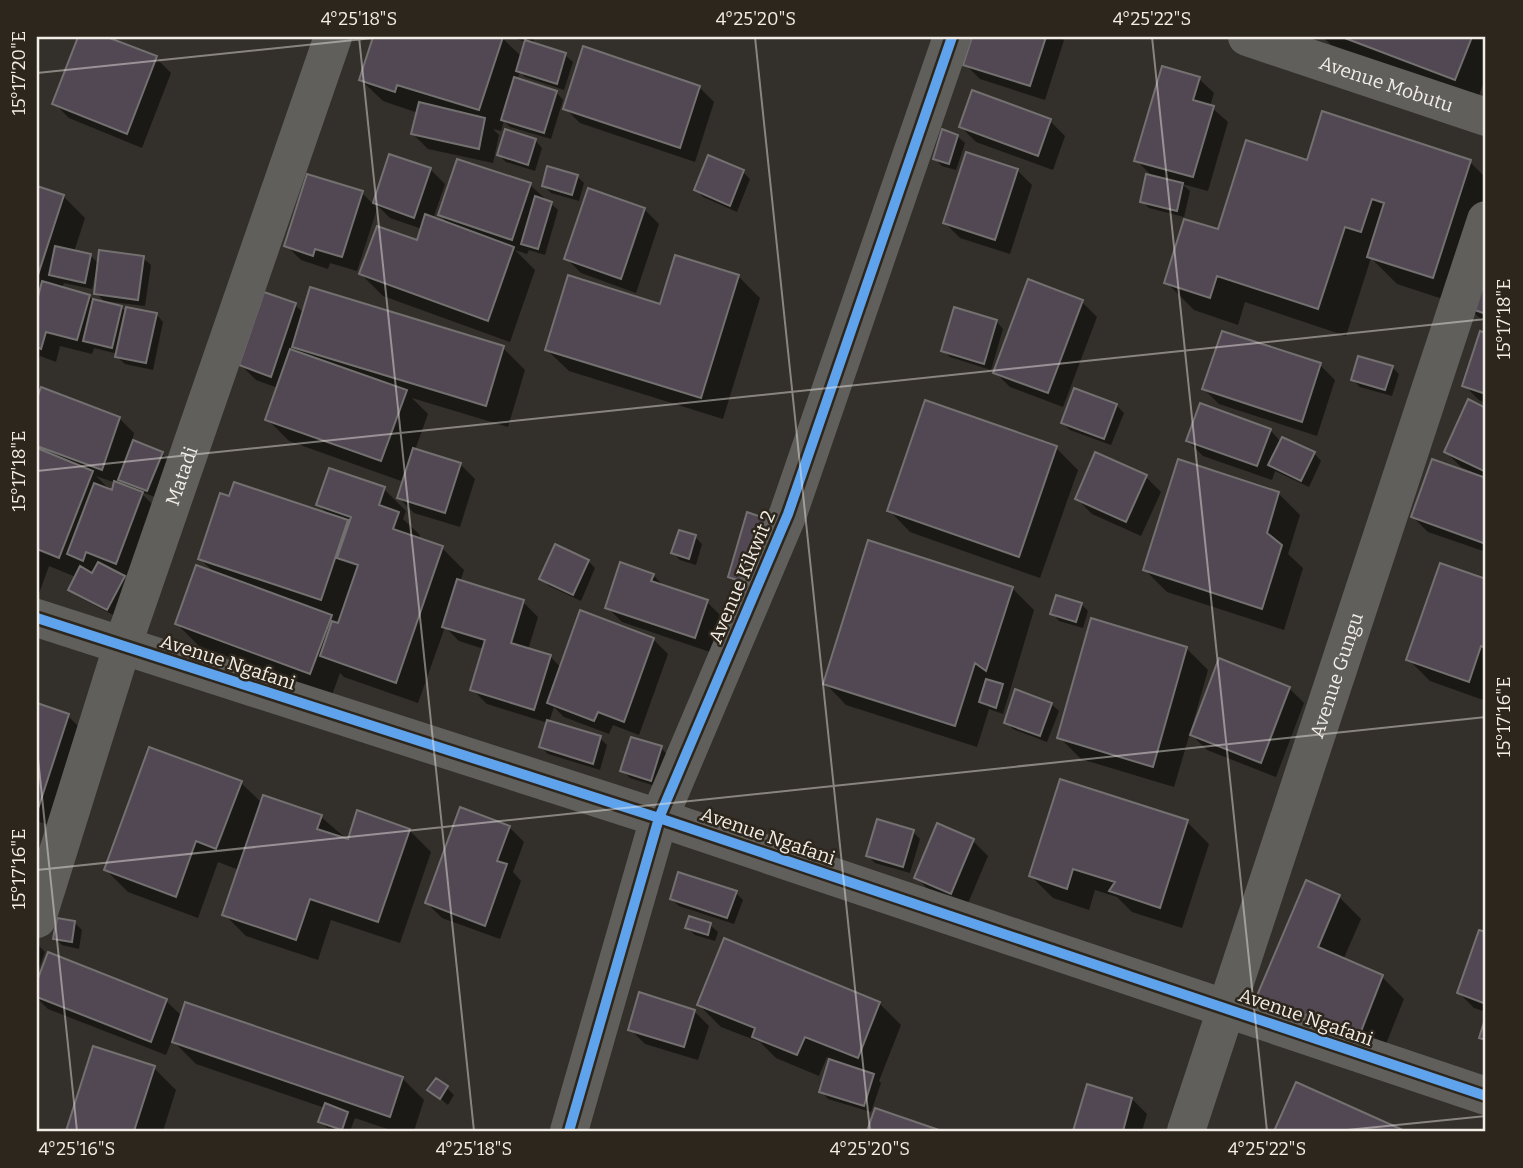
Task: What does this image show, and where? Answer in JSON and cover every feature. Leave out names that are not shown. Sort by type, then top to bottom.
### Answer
[{"type":"street","name":"Matadi","points":[[37,919],[122,647],[333,37]]},
{"type":"street","name":"Avenue Kikwit 2","points":[[569,1131],[659,818],[788,514],[952,37]]},
{"type":"street","name":"Avenue Mobutu","points":[[1247,37],[1486,117]]},
{"type":"street","name":"Avenue Gungu","points":[[1186,1131],[1224,1008],[1486,220]]},
{"type":"street","name":"Avenue Ngafani","points":[[37,618],[659,818],[1486,1096]]},
{"type":"building","points":[[78,37],[107,37],[157,56],[127,134],[52,104]]},
{"type":"building","points":[[373,37],[503,37],[479,110],[397,85],[395,92],[359,80]]},
{"type":"building","points":[[972,37],[1046,37],[1030,86],[963,65]]},
{"type":"building","points":[[1342,37],[1472,37],[1455,80]]},
{"type":"building","points":[[525,40],[566,53],[557,84],[516,71]]},
{"type":"building","points":[[583,46],[700,86],[680,148],[563,109]]},
{"type":"building","points":[[1162,66],[1200,77],[1193,100],[1214,106],[1193,177],[1134,161]]},
{"type":"building","points":[[514,77],[557,91],[544,133],[501,120]]},
{"type":"building","points":[[972,90],[1051,119],[1038,156],[959,127]]},
{"type":"building","points":[[419,102],[485,118],[479,149],[411,134]]},
{"type":"building","points":[[1322,111],[1471,160],[1433,278],[1367,257],[1384,203],[1372,199],[1361,232],[1345,227],[1318,309],[1217,276],[1210,298],[1164,283],[1184,219],[1218,229],[1246,140],[1307,160]]},
{"type":"building","points":[[505,129],[536,139],[528,165],[497,155]]},
{"type":"building","points":[[942,129],[958,135],[949,164],[933,159]]},
{"type":"building","points":[[966,152],[1018,169],[995,240],[943,223]]},
{"type":"building","points":[[389,154],[431,168],[414,218],[373,203]]},
{"type":"building","points":[[708,155],[744,170],[730,206],[694,190]]},
{"type":"building","points":[[457,159],[531,183],[512,240],[438,215]]},
{"type":"building","points":[[547,166],[578,175],[572,195],[542,186]]},
{"type":"building","points":[[307,174],[363,191],[342,257],[315,249],[313,256],[284,246]]},
{"type":"building","points":[[1146,174],[1183,183],[1177,211],[1140,202]]},
{"type":"building","points":[[37,186],[64,195],[37,278]]},
{"type":"building","points":[[588,188],[645,208],[621,279],[564,259]]},
{"type":"building","points":[[535,196],[552,202],[538,249],[521,244]]},
{"type":"building","points":[[425,214],[514,247],[488,321],[359,274],[377,226],[417,240]]},
{"type":"building","points":[[55,246],[91,254],[85,283],[49,275]]},
{"type":"building","points":[[99,250],[144,256],[138,300],[94,294]]},
{"type":"building","points":[[1486,252],[1486,314],[1466,307]]},
{"type":"building","points":[[675,255],[739,275],[701,398],[545,350],[568,275],[660,304]]},
{"type":"building","points":[[1028,279],[1083,300],[1048,393],[993,373]]},
{"type":"building","points":[[42,281],[90,295],[77,340],[46,332],[41,349],[37,347],[37,301]]},
{"type":"building","points":[[310,287],[504,346],[486,406],[292,347]]},
{"type":"building","points":[[264,292],[296,303],[271,377],[239,365]]},
{"type":"building","points":[[93,299],[122,306],[112,348],[83,341]]},
{"type":"building","points":[[126,307],[157,313],[146,363],[115,357]]},
{"type":"building","points":[[954,307],[997,320],[984,364],[941,351]]},
{"type":"building","points":[[1222,331],[1321,363],[1302,422],[1202,389]]},
{"type":"building","points":[[1480,331],[1486,333],[1486,394],[1462,386]]},
{"type":"building","points":[[290,349],[407,390],[381,461],[265,420]]},
{"type":"building","points":[[1358,356],[1393,366],[1385,390],[1351,380]]},
{"type":"building","points":[[41,387],[120,417],[102,470],[37,446],[37,398]]},
{"type":"building","points":[[1074,388],[1117,404],[1104,439],[1061,423]]},
{"type":"building","points":[[1468,399],[1486,408],[1486,472],[1444,452]]},
{"type":"building","points":[[925,400],[1057,446],[1019,557],[887,511]]},
{"type":"building","points":[[1200,403],[1271,429],[1257,466],[1186,441]]},
{"type":"building","points":[[1282,437],[1315,452],[1301,481],[1268,465]]},
{"type":"building","points":[[133,440],[163,452],[147,491],[118,480]]},
{"type":"building","points":[[37,448],[93,471],[59,558],[37,549]]},
{"type":"building","points":[[413,448],[461,463],[445,513],[397,498]]},
{"type":"building","points":[[1095,452],[1147,475],[1126,522],[1075,499]]},
{"type":"building","points":[[1178,459],[1279,492],[1267,533],[1282,545],[1262,609],[1143,570]]},
{"type":"building","points":[[1432,459],[1486,478],[1486,544],[1411,517]]},
{"type":"building","points":[[329,468],[385,487],[379,505],[399,512],[393,529],[443,546],[396,683],[320,656],[332,621],[338,623],[358,565],[337,558],[351,517],[316,505]]},
{"type":"building","points":[[114,481],[143,492],[116,564],[86,552],[83,561],[67,554],[94,483],[112,490]]},
{"type":"building","points":[[234,482],[348,520],[321,600],[198,559],[220,493],[229,496]]},
{"type":"building","points":[[747,512],[767,519],[749,584],[728,577]]},
{"type":"building","points":[[679,530],[696,535],[689,559],[671,553]]},
{"type":"building","points":[[868,540],[1013,587],[986,671],[975,663],[955,726],[823,684]]},
{"type":"building","points":[[555,544],[589,560],[573,595],[539,579]]},
{"type":"building","points":[[98,562],[125,576],[107,610],[68,590],[80,566],[92,573]]},
{"type":"building","points":[[620,562],[654,574],[651,581],[708,600],[695,638],[605,608]]},
{"type":"building","points":[[1440,563],[1486,579],[1486,648],[1481,646],[1469,682],[1406,660]]},
{"type":"building","points":[[196,565],[332,615],[310,674],[175,624]]},
{"type":"building","points":[[457,579],[524,600],[511,643],[551,655],[534,710],[470,690],[485,640],[442,627]]},
{"type":"building","points":[[1056,595],[1082,603],[1076,622],[1050,614]]},
{"type":"building","points":[[580,610],[654,638],[624,722],[598,712],[594,721],[547,703]]},
{"type":"building","points":[[1091,618],[1187,647],[1153,767],[1057,738]]},
{"type":"building","points":[[1219,658],[1290,687],[1261,763],[1190,735]]},
{"type":"building","points":[[986,679],[1003,684],[996,708],[979,702]]},
{"type":"building","points":[[1015,689],[1052,703],[1040,736],[1004,723]]},
{"type":"building","points":[[37,703],[69,714],[37,812]]},
{"type":"building","points":[[547,720],[601,736],[593,764],[539,747]]},
{"type":"building","points":[[631,737],[662,746],[651,781],[620,771]]},
{"type":"building","points":[[149,747],[242,781],[216,849],[196,841],[176,897],[104,870]]},
{"type":"building","points":[[1060,779],[1188,820],[1160,908],[1109,891],[1115,882],[1073,869],[1067,889],[1029,876]]},
{"type":"building","points":[[263,795],[322,815],[317,829],[348,839],[357,810],[410,829],[378,922],[310,899],[296,940],[222,915]]},
{"type":"building","points":[[460,807],[510,826],[497,861],[507,864],[485,926],[425,903]]},
{"type":"building","points":[[877,819],[914,830],[903,867],[866,856]]},
{"type":"building","points":[[937,823],[974,839],[951,894],[914,878]]},
{"type":"building","points":[[678,872],[737,891],[727,918],[670,899]]},
{"type":"building","points":[[1306,880],[1340,895],[1318,947],[1383,975],[1360,1034],[1256,998]]},
{"type":"building","points":[[689,916],[711,923],[708,935],[685,928]]},
{"type":"building","points":[[57,918],[75,921],[72,942],[53,939]]},
{"type":"building","points":[[1479,930],[1486,932],[1486,1004],[1457,993]]},
{"type":"building","points":[[724,938],[880,1002],[858,1058],[805,1037],[797,1055],[752,1037],[755,1028],[697,1005]]},
{"type":"building","points":[[48,952],[167,999],[151,1042],[37,997],[37,981]]},
{"type":"building","points":[[639,992],[695,1010],[684,1047],[628,1030]]},
{"type":"building","points":[[185,1002],[403,1077],[390,1117],[172,1042]]},
{"type":"building","points":[[1486,1016],[1486,1040],[1479,1038]]},
{"type":"building","points":[[93,1046],[155,1066],[134,1131],[66,1131]]},
{"type":"building","points":[[829,1059],[874,1074],[864,1106],[819,1092]]},
{"type":"building","points":[[436,1078],[448,1086],[440,1099],[427,1090]]},
{"type":"building","points":[[1296,1082],[1405,1131],[1274,1131]]},
{"type":"building","points":[[1087,1084],[1132,1098],[1123,1131],[1073,1131]]},
{"type":"building","points":[[325,1103],[348,1112],[342,1130],[318,1122]]},
{"type":"building","points":[[875,1108],[942,1131],[867,1131]]},
{"type":"cycle path","points":[[569,1131],[659,818],[788,514],[952,37]]},
{"type":"cycle path","points":[[37,618],[659,818],[1486,1096]]}]
